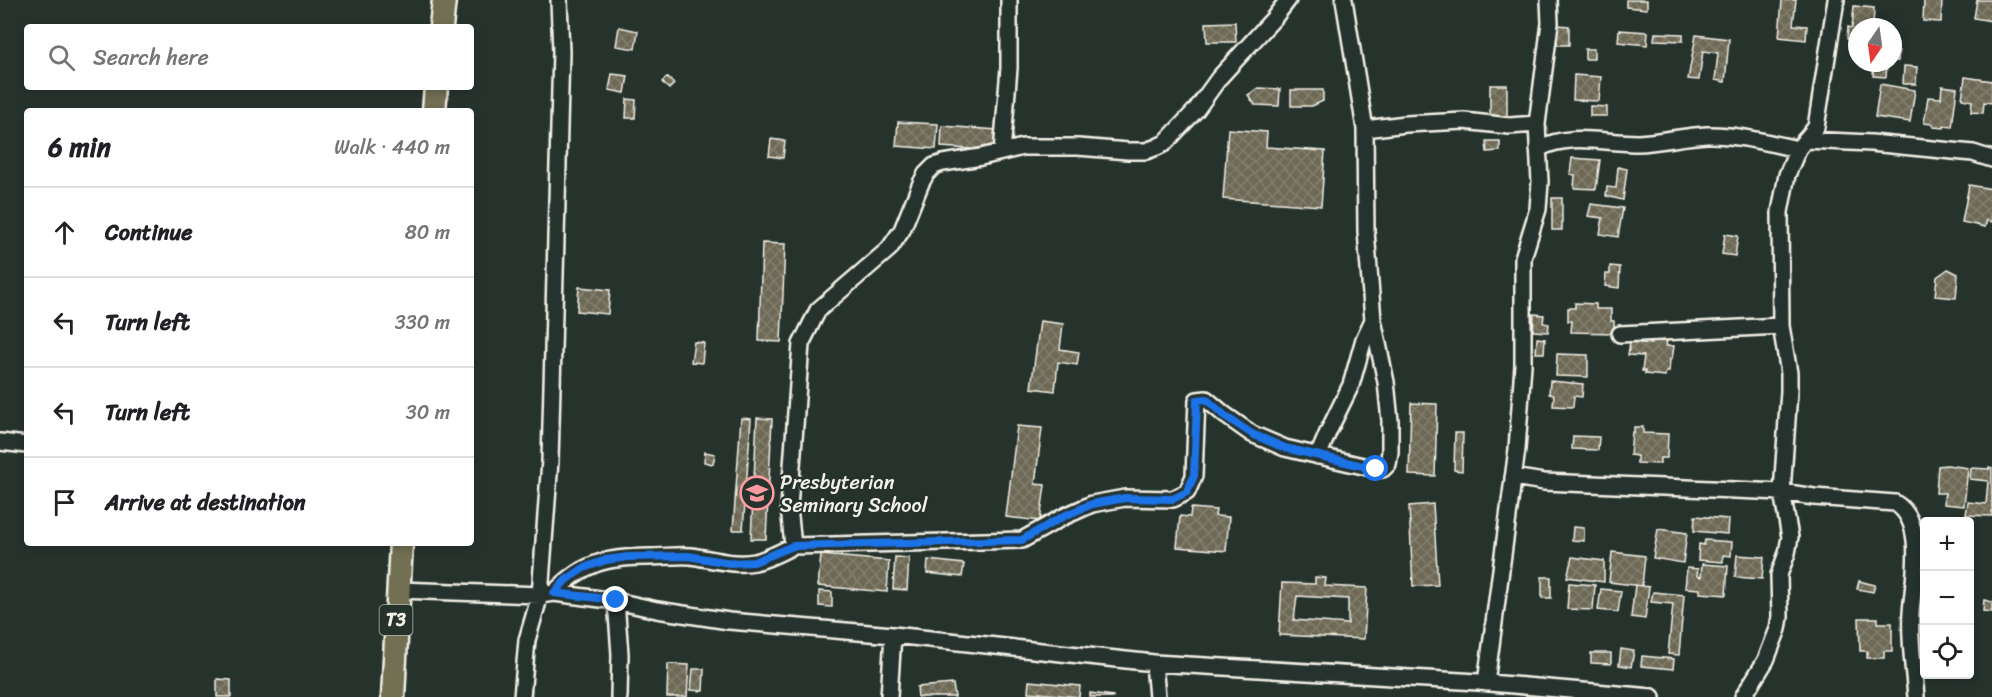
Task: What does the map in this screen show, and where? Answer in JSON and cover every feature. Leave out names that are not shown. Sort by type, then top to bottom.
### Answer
[{"type":"highway","points":[[441,24],[444,0]]},
{"type":"highway","points":[[434,108],[436,90]]},
{"type":"highway","name":"T3","points":[[393,697],[401,546]]},
{"type":"street","points":[[522,697],[527,640],[547,594],[561,52],[560,0]]},
{"type":"street","points":[[1002,152],[1009,68],[1008,0]]},
{"type":"street","points":[[793,546],[789,507],[801,344],[818,310],[890,249],[902,230],[921,183],[934,166],[1023,147],[1078,147],[1128,151],[1146,151],[1157,147],[1165,143],[1196,110],[1219,78],[1288,0]]},
{"type":"street","points":[[547,594],[584,568],[606,560],[628,557],[688,556],[730,563],[754,562],[793,546],[1022,540],[1064,516],[1092,504],[1125,498],[1173,499],[1187,492],[1194,476],[1197,400],[1201,398],[1206,399],[1225,416],[1252,434],[1285,448],[1383,469],[1388,464],[1390,421],[1386,382],[1372,320],[1366,231],[1365,129],[1344,0]]},
{"type":"street","points":[[1486,683],[1513,477],[1523,365],[1523,258],[1538,209],[1537,124],[1550,23],[1550,0]]},
{"type":"street","points":[[1743,697],[1766,660],[1778,629],[1779,575],[1790,537],[1782,492],[1789,373],[1780,326],[1780,212],[1787,175],[1802,144],[1816,127],[1836,0]]},
{"type":"street","points":[[1365,129],[1464,121],[1509,126],[1537,124]]},
{"type":"street","points":[[1538,150],[1552,142],[1565,139],[1639,143],[1707,135],[1802,144],[1866,142],[1973,153],[1992,159]]},
{"type":"street","points":[[1318,456],[1351,385],[1372,320]]},
{"type":"street","points":[[1620,334],[1780,326]]},
{"type":"street","points":[[0,441],[24,445]]},
{"type":"street","points":[[1513,477],[1571,484],[1782,492],[1814,497],[1895,503],[1903,507],[1911,518],[1915,545],[1911,614],[1916,697]]},
{"type":"street","points":[[398,590],[547,594],[616,600],[657,610],[729,621],[893,635],[1154,663],[1486,683],[1652,697]]},
{"type":"street","points":[[616,600],[620,654],[619,697]]},
{"type":"street","points":[[890,697],[893,635]]},
{"type":"street","points":[[1154,663],[1157,697]]},
{"type":"building","points":[[1626,0],[1647,0],[1647,9],[1626,7]]},
{"type":"building","points":[[1782,0],[1796,0],[1793,25],[1807,26],[1806,40],[1779,37]]},
{"type":"building","points":[[1924,0],[1942,0],[1941,22],[1923,21]]},
{"type":"building","points":[[1977,0],[1992,0],[1992,21],[1974,18]]},
{"type":"building","points":[[1854,6],[1874,8],[1873,18],[1853,18]]},
{"type":"building","points":[[1235,22],[1236,42],[1207,42],[1206,23]]},
{"type":"building","points":[[1557,25],[1569,26],[1569,45],[1557,45]]},
{"type":"building","points":[[619,27],[638,31],[635,49],[616,46]]},
{"type":"building","points":[[1619,30],[1648,32],[1647,45],[1618,42]]},
{"type":"building","points":[[1655,33],[1683,34],[1683,41],[1654,40]]},
{"type":"building","points":[[1696,35],[1729,39],[1725,82],[1715,80],[1718,53],[1703,51],[1699,80],[1688,79]]},
{"type":"building","points":[[1585,49],[1594,49],[1594,59],[1585,59]]},
{"type":"building","points":[[1904,66],[1917,67],[1916,84],[1903,84]]},
{"type":"building","points":[[1873,72],[1886,72],[1886,77],[1873,76]]},
{"type":"building","points":[[612,74],[628,76],[625,93],[609,90]]},
{"type":"building","points":[[1574,75],[1601,77],[1599,101],[1573,100]]},
{"type":"building","points":[[667,77],[674,84],[669,89],[662,82]]},
{"type":"building","points":[[1965,77],[1992,81],[1992,103],[1984,102],[1983,113],[1971,112],[1972,101],[1962,99]]},
{"type":"building","points":[[1880,84],[1915,90],[1910,122],[1875,117]]},
{"type":"building","points":[[1490,85],[1507,85],[1507,121],[1490,120]]},
{"type":"building","points":[[1942,86],[1957,88],[1952,127],[1933,127],[1933,124],[1924,123],[1928,97],[1941,98]]},
{"type":"building","points":[[1259,88],[1280,89],[1279,106],[1255,105],[1248,95]]},
{"type":"building","points":[[1291,90],[1323,90],[1323,101],[1312,106],[1291,106]]},
{"type":"building","points":[[627,99],[636,100],[635,118],[626,118]]},
{"type":"building","points":[[1590,106],[1607,107],[1607,116],[1590,116]]},
{"type":"building","points":[[898,122],[938,124],[936,149],[896,146]]},
{"type":"building","points":[[942,126],[998,130],[997,151],[941,147]]},
{"type":"building","points":[[1228,129],[1267,132],[1266,147],[1325,151],[1321,206],[1223,199]]},
{"type":"building","points":[[771,139],[785,141],[783,158],[769,156]]},
{"type":"building","points":[[1486,141],[1500,141],[1500,151],[1487,152]]},
{"type":"building","points":[[1572,158],[1600,160],[1596,189],[1574,188],[1575,175],[1570,174]]},
{"type":"building","points":[[1618,167],[1627,169],[1623,200],[1606,196],[1607,187],[1616,188]]},
{"type":"building","points":[[1969,185],[1992,189],[1992,222],[1987,220],[1985,227],[1962,222]]},
{"type":"building","points":[[1552,198],[1562,198],[1562,230],[1552,230]]},
{"type":"building","points":[[1591,204],[1623,208],[1618,237],[1600,234],[1603,218],[1588,216]]},
{"type":"building","points":[[1725,234],[1738,236],[1735,256],[1722,254]]},
{"type":"building","points":[[762,243],[785,244],[781,342],[759,341]]},
{"type":"building","points":[[1610,266],[1620,267],[1619,288],[1605,286],[1606,274],[1610,274]]},
{"type":"building","points":[[1948,269],[1958,274],[1956,298],[1935,296],[1937,277]]},
{"type":"building","points":[[579,287],[610,290],[608,314],[577,311]]},
{"type":"building","points":[[1575,303],[1596,304],[1596,309],[1611,309],[1614,333],[1571,332],[1572,321],[1568,321],[1568,308],[1575,308]]},
{"type":"building","points":[[1534,314],[1544,315],[1543,323],[1549,324],[1548,332],[1533,331]]},
{"type":"building","points":[[1040,321],[1063,324],[1060,349],[1079,352],[1077,365],[1058,362],[1055,391],[1031,388]]},
{"type":"building","points":[[1537,338],[1545,339],[1544,353],[1536,353]]},
{"type":"building","points":[[1653,340],[1667,341],[1666,346],[1674,346],[1669,372],[1666,372],[1665,376],[1645,374],[1645,371],[1642,371],[1644,356],[1628,355],[1630,342],[1652,344]]},
{"type":"building","points":[[694,342],[704,343],[702,363],[691,362]]},
{"type":"building","points":[[1557,354],[1588,355],[1588,377],[1556,376]]},
{"type":"building","points":[[1550,381],[1583,384],[1582,397],[1574,396],[1573,407],[1553,406],[1554,395],[1549,394]]},
{"type":"building","points":[[1411,403],[1437,404],[1435,476],[1409,475]]},
{"type":"building","points":[[741,418],[751,419],[743,530],[733,530]]},
{"type":"building","points":[[757,418],[772,419],[766,539],[751,539]]},
{"type":"building","points":[[1017,426],[1042,428],[1035,484],[1045,485],[1040,521],[1006,517]]},
{"type":"building","points":[[1634,427],[1643,427],[1643,433],[1668,434],[1667,458],[1660,458],[1660,464],[1637,463],[1637,456],[1630,455]]},
{"type":"building","points":[[1455,433],[1463,433],[1462,471],[1454,470]]},
{"type":"building","points":[[1573,436],[1599,437],[1598,450],[1572,449]]},
{"type":"building","points":[[705,452],[715,454],[713,464],[704,462]]},
{"type":"building","points":[[1938,466],[1968,468],[1964,506],[1944,504],[1945,493],[1936,493]]},
{"type":"building","points":[[1989,467],[1992,468],[1992,516],[1966,515],[1968,502],[1986,504],[1988,481],[1970,479],[1971,468],[1989,469]]},
{"type":"building","points":[[1433,504],[1438,585],[1413,586],[1409,506]]},
{"type":"building","points":[[1191,508],[1216,510],[1215,516],[1229,517],[1226,551],[1177,547],[1180,516],[1190,517]]},
{"type":"building","points":[[1695,516],[1728,519],[1727,534],[1694,531]]},
{"type":"building","points":[[1573,527],[1584,528],[1584,541],[1572,540]]},
{"type":"building","points":[[1658,529],[1687,533],[1683,563],[1653,558]]},
{"type":"building","points":[[1705,540],[1732,542],[1731,556],[1723,555],[1723,562],[1698,560],[1699,544],[1704,545]]},
{"type":"building","points":[[1612,552],[1645,556],[1642,586],[1609,582]]},
{"type":"building","points":[[821,555],[889,561],[887,592],[818,586]]},
{"type":"building","points":[[1737,555],[1764,557],[1762,579],[1735,577]]},
{"type":"building","points":[[895,557],[909,558],[907,590],[893,589]]},
{"type":"building","points":[[1572,557],[1604,561],[1604,582],[1567,577]]},
{"type":"building","points":[[928,560],[964,564],[962,577],[927,573]]},
{"type":"building","points":[[1702,564],[1728,566],[1726,595],[1700,593],[1700,589],[1685,588],[1687,568],[1698,569],[1697,576],[1701,577]]},
{"type":"building","points":[[1315,577],[1326,578],[1325,586],[1367,588],[1364,639],[1279,635],[1282,583],[1315,584]],"holes":[[[1297,596],[1348,599],[1348,624],[1294,620]]]},
{"type":"building","points":[[1542,577],[1551,577],[1551,598],[1542,598]]},
{"type":"building","points":[[1859,581],[1875,585],[1873,592],[1857,589]]},
{"type":"building","points":[[1569,583],[1595,585],[1593,610],[1567,609]]},
{"type":"building","points":[[1635,585],[1649,587],[1645,619],[1631,617]]},
{"type":"building","points":[[1601,589],[1621,591],[1618,612],[1598,610]]},
{"type":"building","points":[[819,591],[832,592],[832,607],[819,606]]},
{"type":"building","points":[[1653,592],[1684,595],[1679,655],[1668,654],[1673,604],[1651,602]]},
{"type":"building","points":[[1984,600],[1992,602],[1992,612],[1983,611]]},
{"type":"building","points":[[1859,618],[1878,618],[1878,623],[1892,623],[1892,651],[1884,651],[1884,658],[1867,658],[1867,651],[1860,651]]},
{"type":"building","points":[[1621,649],[1634,651],[1631,667],[1619,665]]},
{"type":"building","points":[[1591,653],[1611,653],[1611,664],[1591,663]]},
{"type":"building","points":[[1642,656],[1674,659],[1673,669],[1641,666]]},
{"type":"building","points":[[668,664],[689,665],[687,697],[667,697]]},
{"type":"building","points":[[693,669],[704,669],[703,691],[691,690]]},
{"type":"building","points":[[217,679],[231,680],[231,697],[217,697]]},
{"type":"building","points":[[1029,681],[1080,686],[1079,697],[1028,692]]},
{"type":"building","points":[[953,684],[955,697],[918,697],[917,687]]},
{"type":"building","points":[[1090,693],[1113,696],[1113,697],[1090,697]]},
{"type":"place","name":"Presbyterian Seminary School","points":[[757,493]]},
{"type":"route","points":[[616,600],[554,593],[566,580],[584,568],[606,560],[628,557],[688,556],[730,563],[754,562],[793,546],[1022,540],[1064,516],[1092,504],[1125,498],[1173,499],[1187,492],[1194,476],[1197,448],[1197,400],[1201,398],[1206,399],[1225,416],[1252,434],[1285,448],[1376,469]]}]
